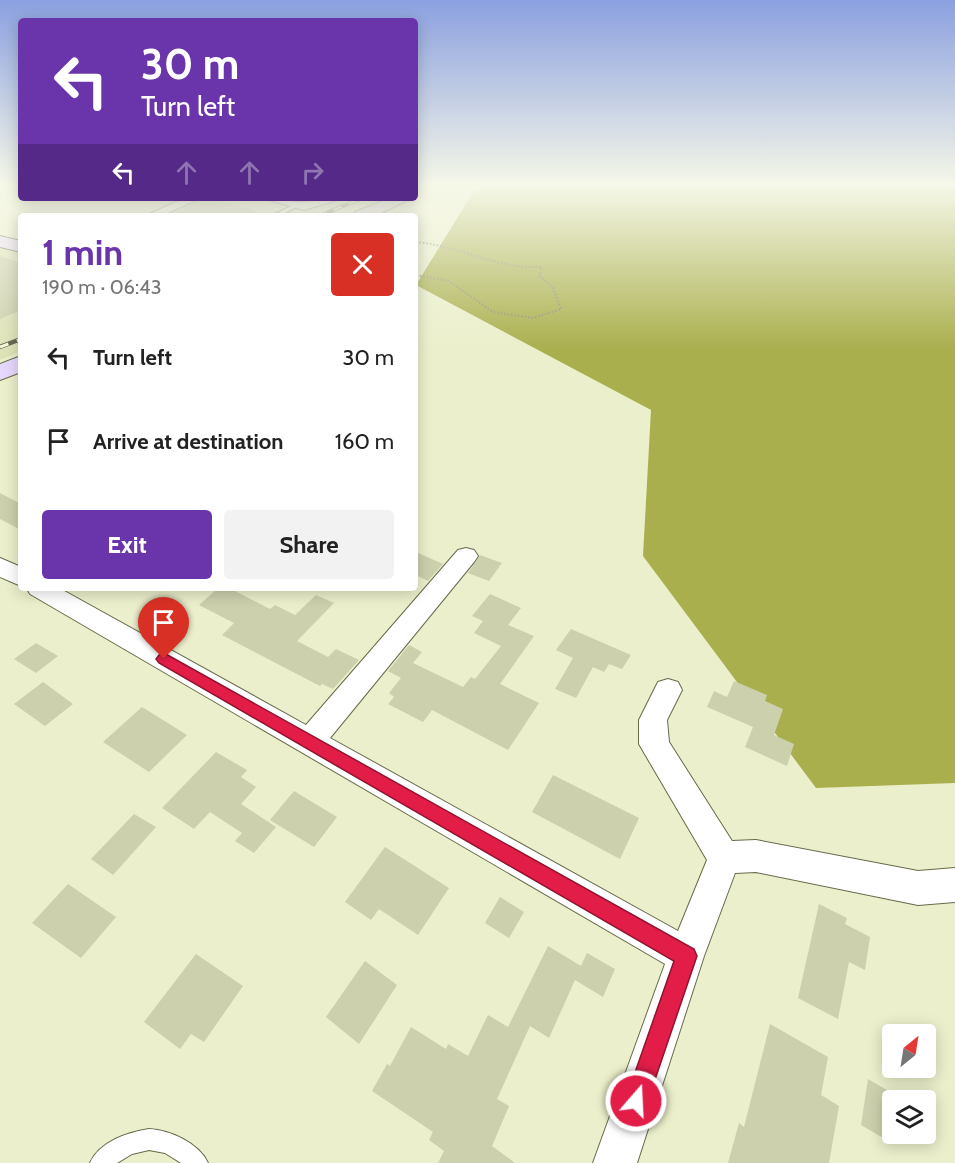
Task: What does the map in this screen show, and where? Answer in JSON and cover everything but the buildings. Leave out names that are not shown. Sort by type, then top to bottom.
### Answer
[{"type":"main road","points":[[1,241],[18,246]]},
{"type":"main road","points":[[0,373],[18,364]]},
{"type":"street","points":[[309,742],[466,556]]},
{"type":"street","points":[[0,566],[18,576]]},
{"type":"street","points":[[44,591],[686,956]]},
{"type":"street","points":[[668,690],[652,720],[654,744],[724,858]]},
{"type":"street","points":[[724,858],[756,856],[918,888],[955,885]]},
{"type":"street","points":[[615,1163],[686,956],[724,858]]},
{"type":"lane","points":[[101,1163],[108,1155],[132,1144],[156,1140],[182,1150],[197,1163]]},
{"type":"path","points":[[418,242],[427,242],[477,259],[523,269],[541,267],[540,276],[553,288],[561,309],[533,318],[493,312],[449,281],[418,275]]},
{"type":"shaded area","points":[[0,242],[18,247],[18,352],[0,360]]},
{"type":"green space","points":[[443,241],[955,241],[955,783],[816,788],[643,556],[651,410],[418,286],[418,282]]},
{"type":"railway","points":[[0,347],[18,340]]},
{"type":"route","points":[[164,659],[686,956],[636,1101]]}]
